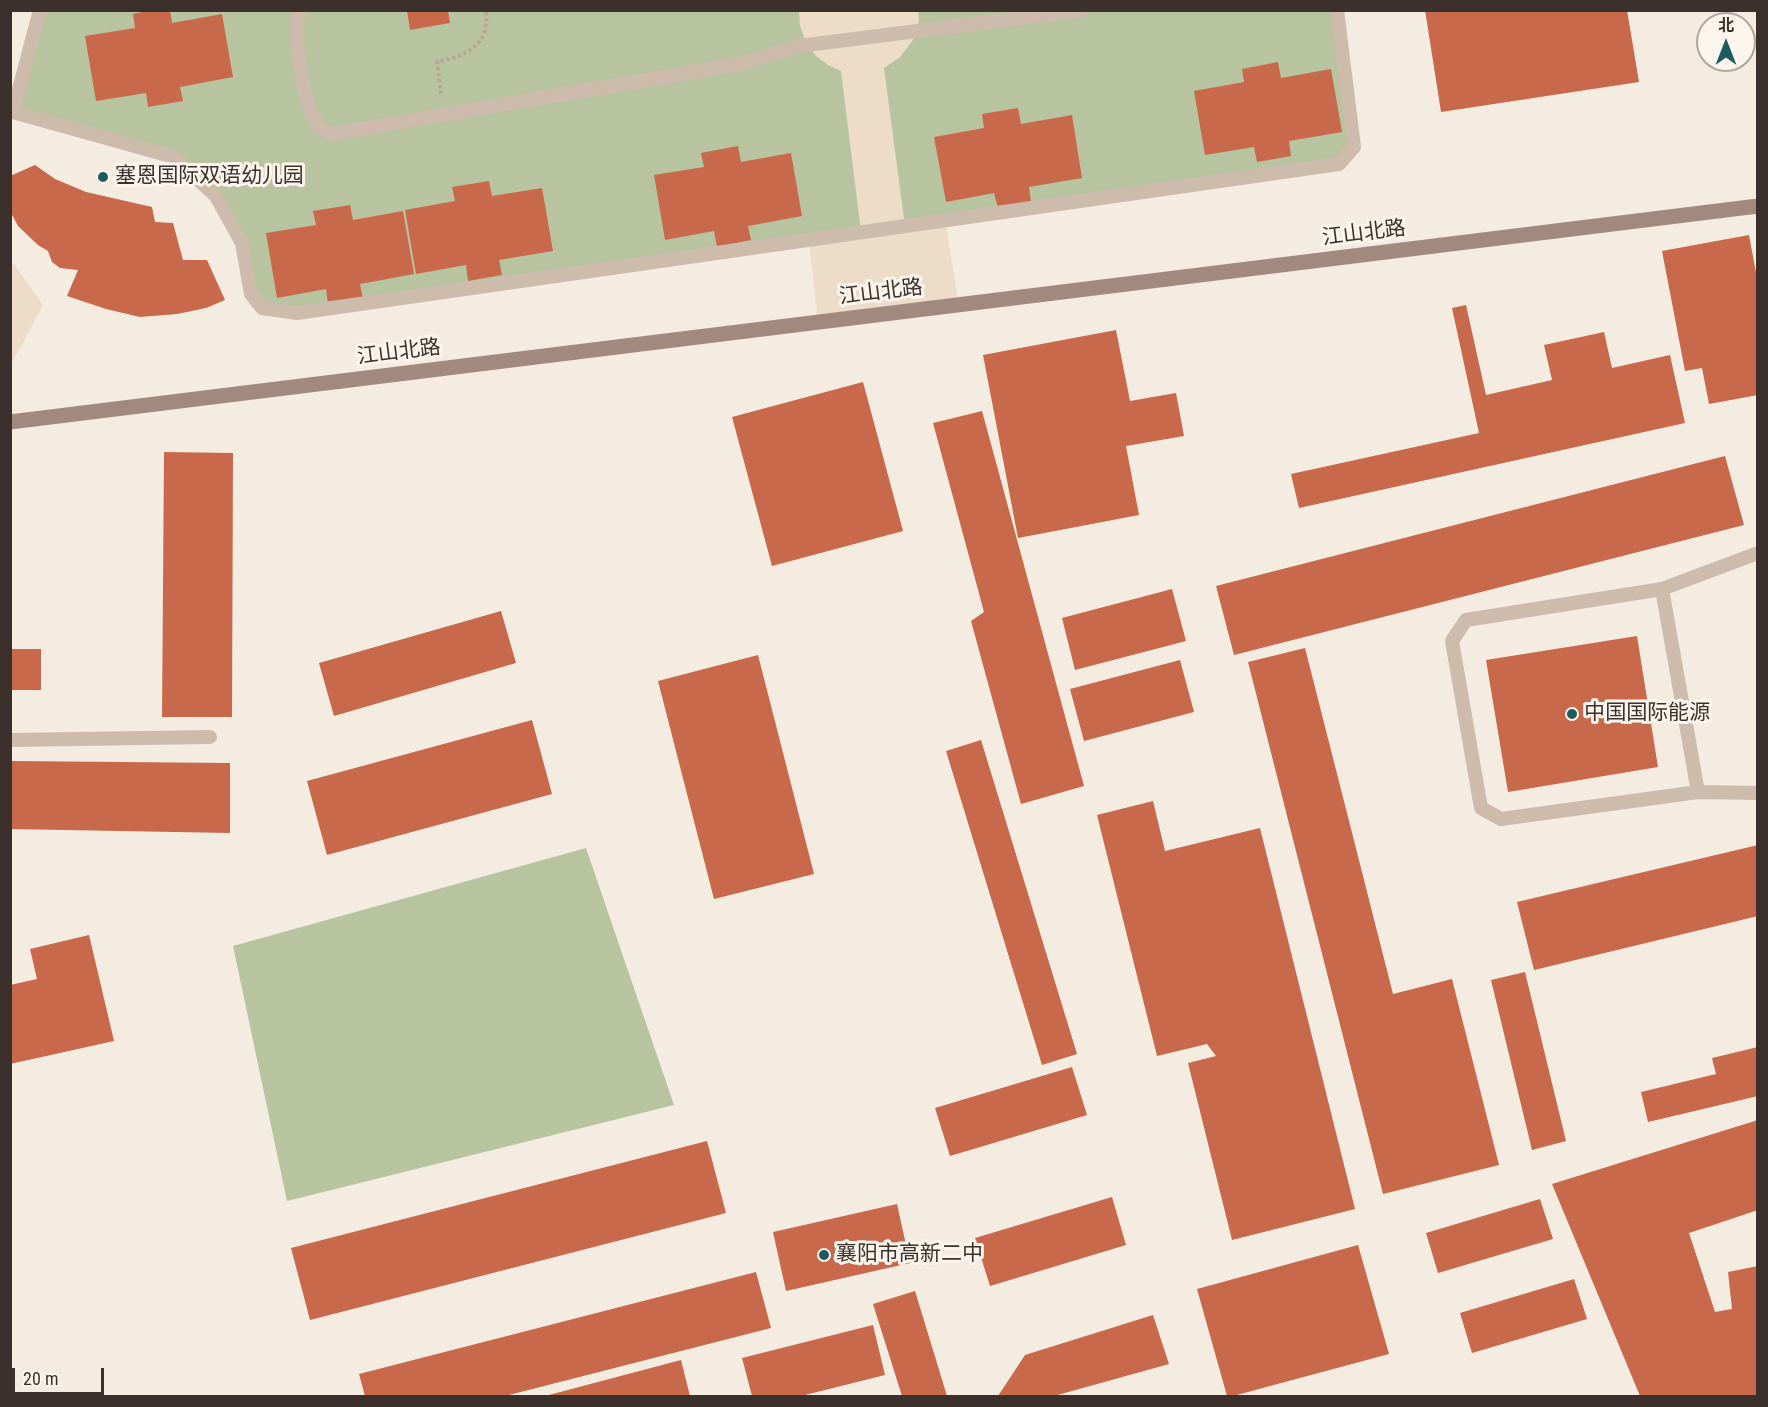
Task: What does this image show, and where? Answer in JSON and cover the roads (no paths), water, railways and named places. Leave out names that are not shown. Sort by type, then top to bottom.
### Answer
[{"type":"street","name":"江山北路","points":[[10,422],[1758,206]]},
{"type":"lane","points":[[40,10],[13,112],[174,157],[216,196],[242,243],[251,294],[262,308],[297,313],[1339,164],[1354,147],[1337,10]]},
{"type":"lane","points":[[299,10],[296,22],[301,79],[316,124],[331,134],[740,64],[800,46],[1083,10]]},
{"type":"lane","points":[[1758,553],[1662,589],[1466,620],[1452,641],[1481,808],[1501,819],[1698,792],[1758,793]]},
{"type":"lane","points":[[1662,589],[1698,792]]},
{"type":"lane","points":[[10,740],[210,737]]},
{"type":"place","name":"塞恩国际双语幼儿园","points":[[103,177]]},
{"type":"place","name":"中国国际能源","points":[[1572,714]]},
{"type":"place","name":"襄阳市高新二中","points":[[824,1255]]}]
